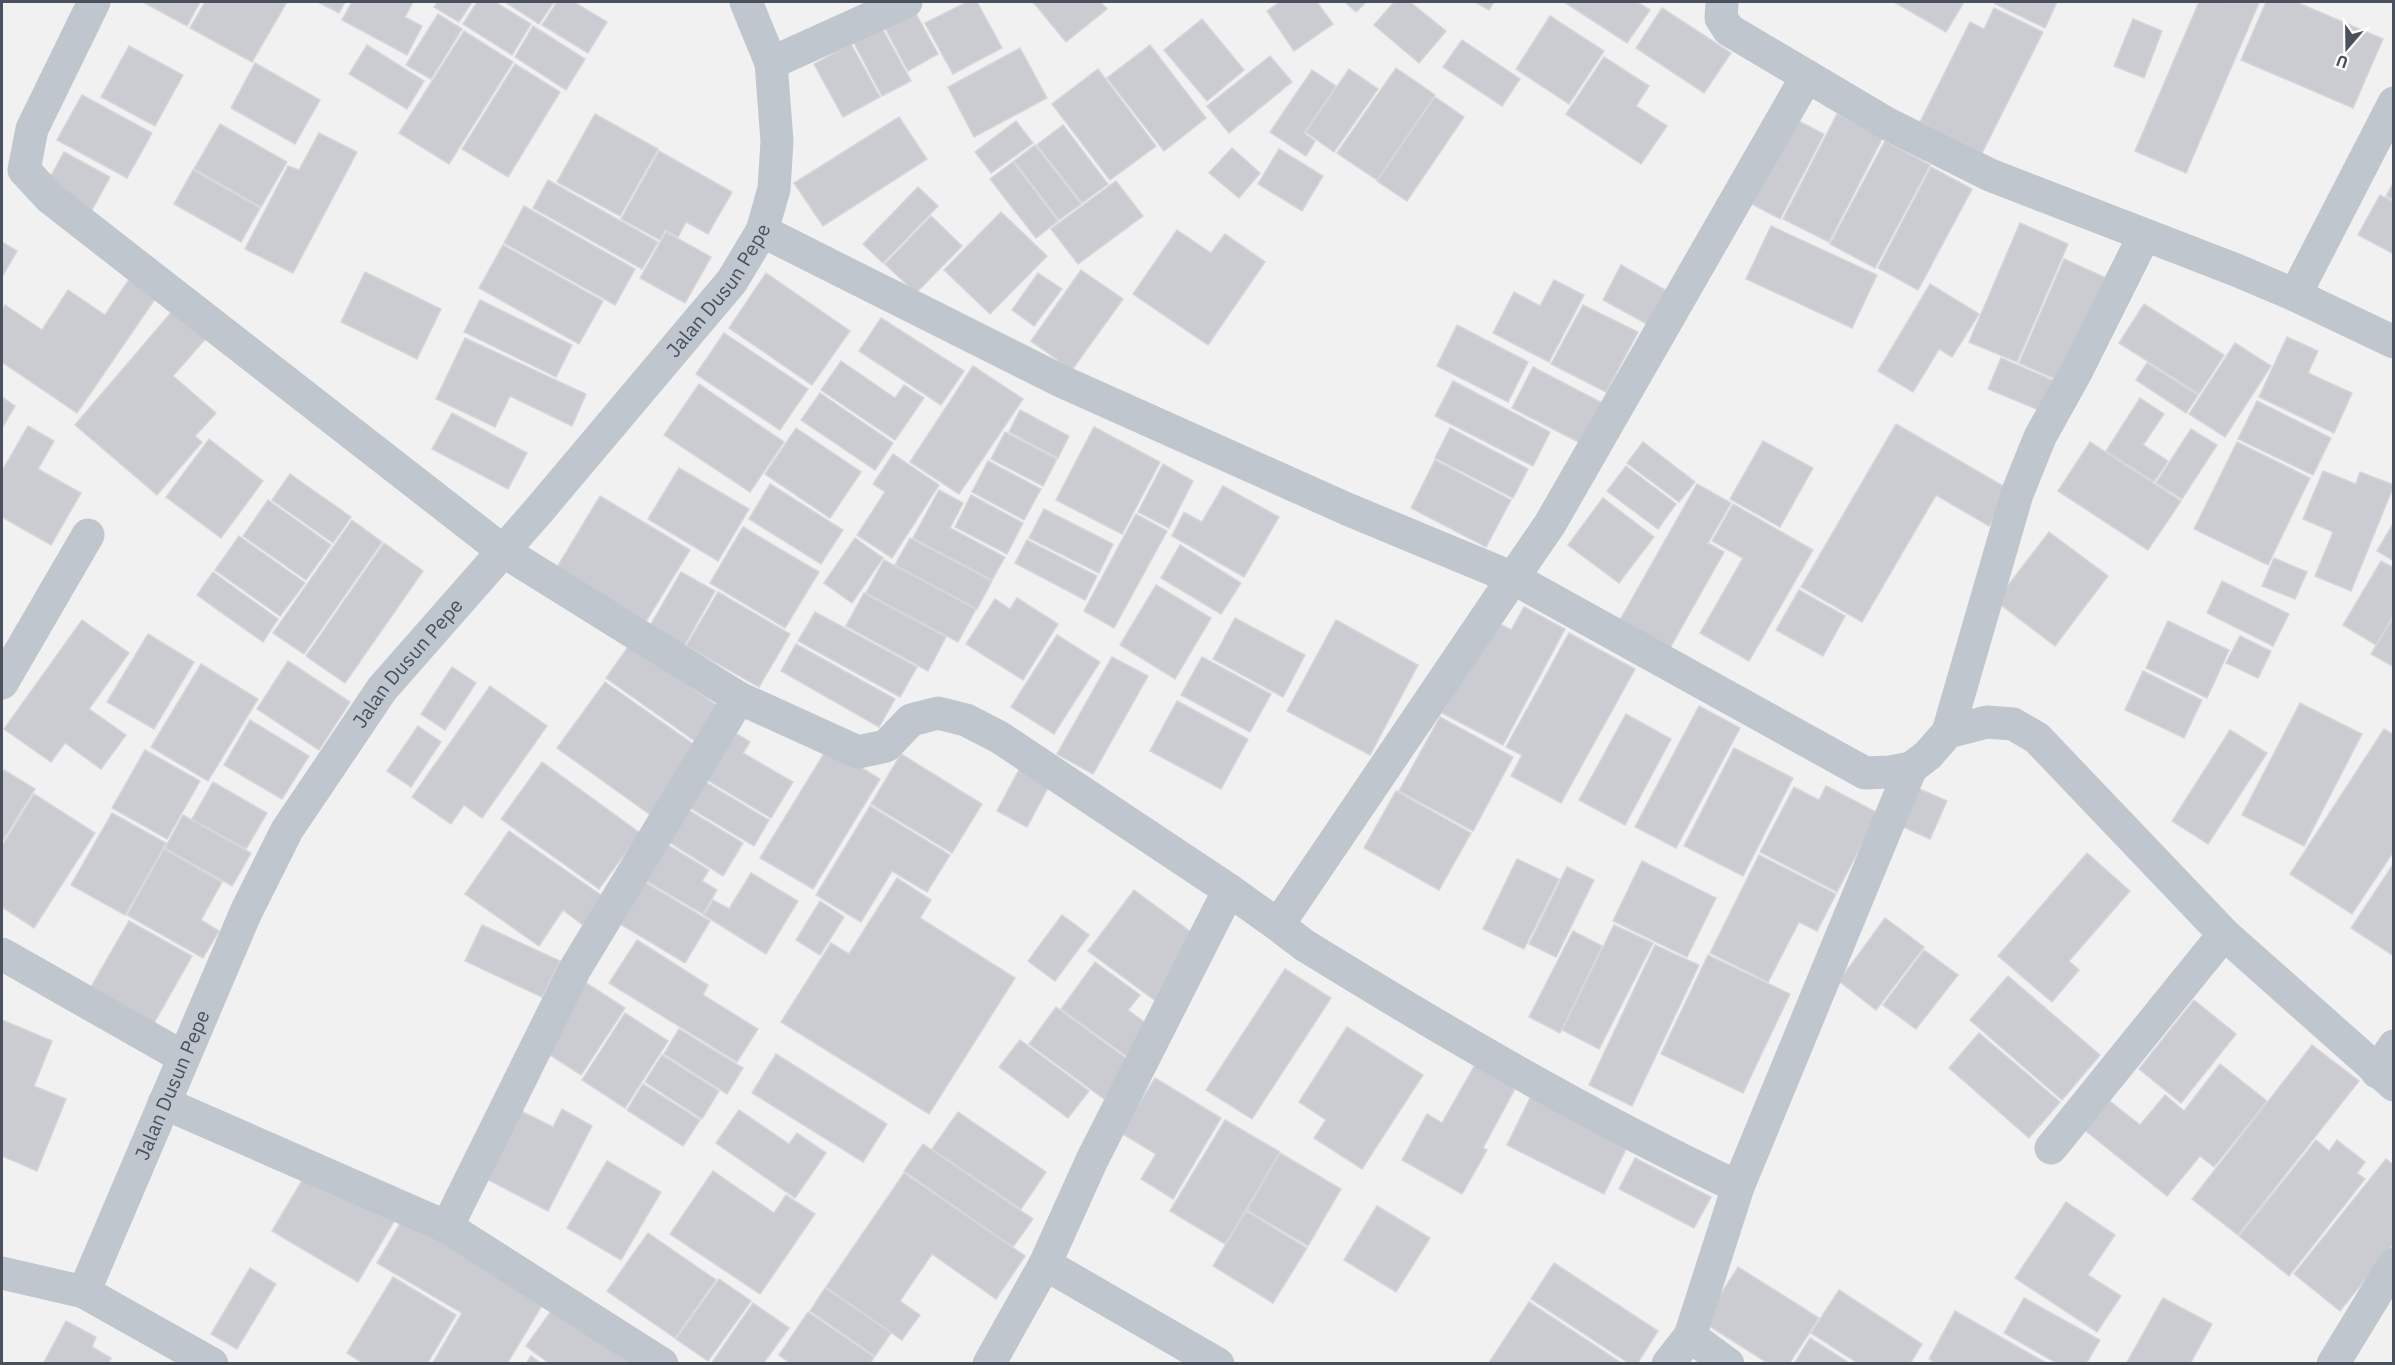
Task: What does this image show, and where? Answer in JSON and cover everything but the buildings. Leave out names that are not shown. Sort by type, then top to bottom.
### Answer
[{"type":"street","points":[[94,2],[32,129],[24,170],[50,198],[503,551],[739,698],[858,752],[886,746],[911,720],[938,713],[966,720],[999,737],[1229,890],[1304,945],[1472,1048],[1659,1148],[1738,1187]]},
{"type":"street","name":"Jalan Dusun Pepe","points":[[84,1292],[246,912],[287,830],[382,689],[503,551],[732,281],[762,231],[774,189],[777,141],[771,63],[746,2]]},
{"type":"street","points":[[771,63],[906,2]]},
{"type":"street","points":[[1722,2],[1721,18],[1729,30],[1886,123],[1990,175],[2295,295],[2394,342]]},
{"type":"street","points":[[1278,925],[1550,524],[1807,76]]},
{"type":"street","points":[[2295,295],[2394,103]]},
{"type":"street","points":[[762,231],[1064,382],[1337,504],[1514,578],[1865,773],[1911,768],[1928,755],[1948,732],[2017,494],[2040,437],[2076,372],[2144,236]]},
{"type":"street","points":[[2,683],[88,535]]},
{"type":"street","points":[[447,1227],[575,969],[739,698]]},
{"type":"street","points":[[1948,732],[1987,722],[2013,724],[2037,738],[2224,934],[2388,1067]]},
{"type":"street","points":[[1668,1364],[1690,1336],[1738,1187],[1911,768]]},
{"type":"street","points":[[989,1364],[1045,1264],[1092,1160],[1229,890]]},
{"type":"street","points":[[2051,1148],[2224,934]]},
{"type":"street","points":[[2,954],[183,1058]]},
{"type":"street","points":[[164,1102],[447,1227],[662,1364]]},
{"type":"street","points":[[1045,1264],[1218,1364]]},
{"type":"street","points":[[2333,1364],[2394,1264]]},
{"type":"street","points":[[2,1273],[84,1292],[212,1364]]},
{"type":"street","points":[[1690,1336],[1728,1364]]}]
